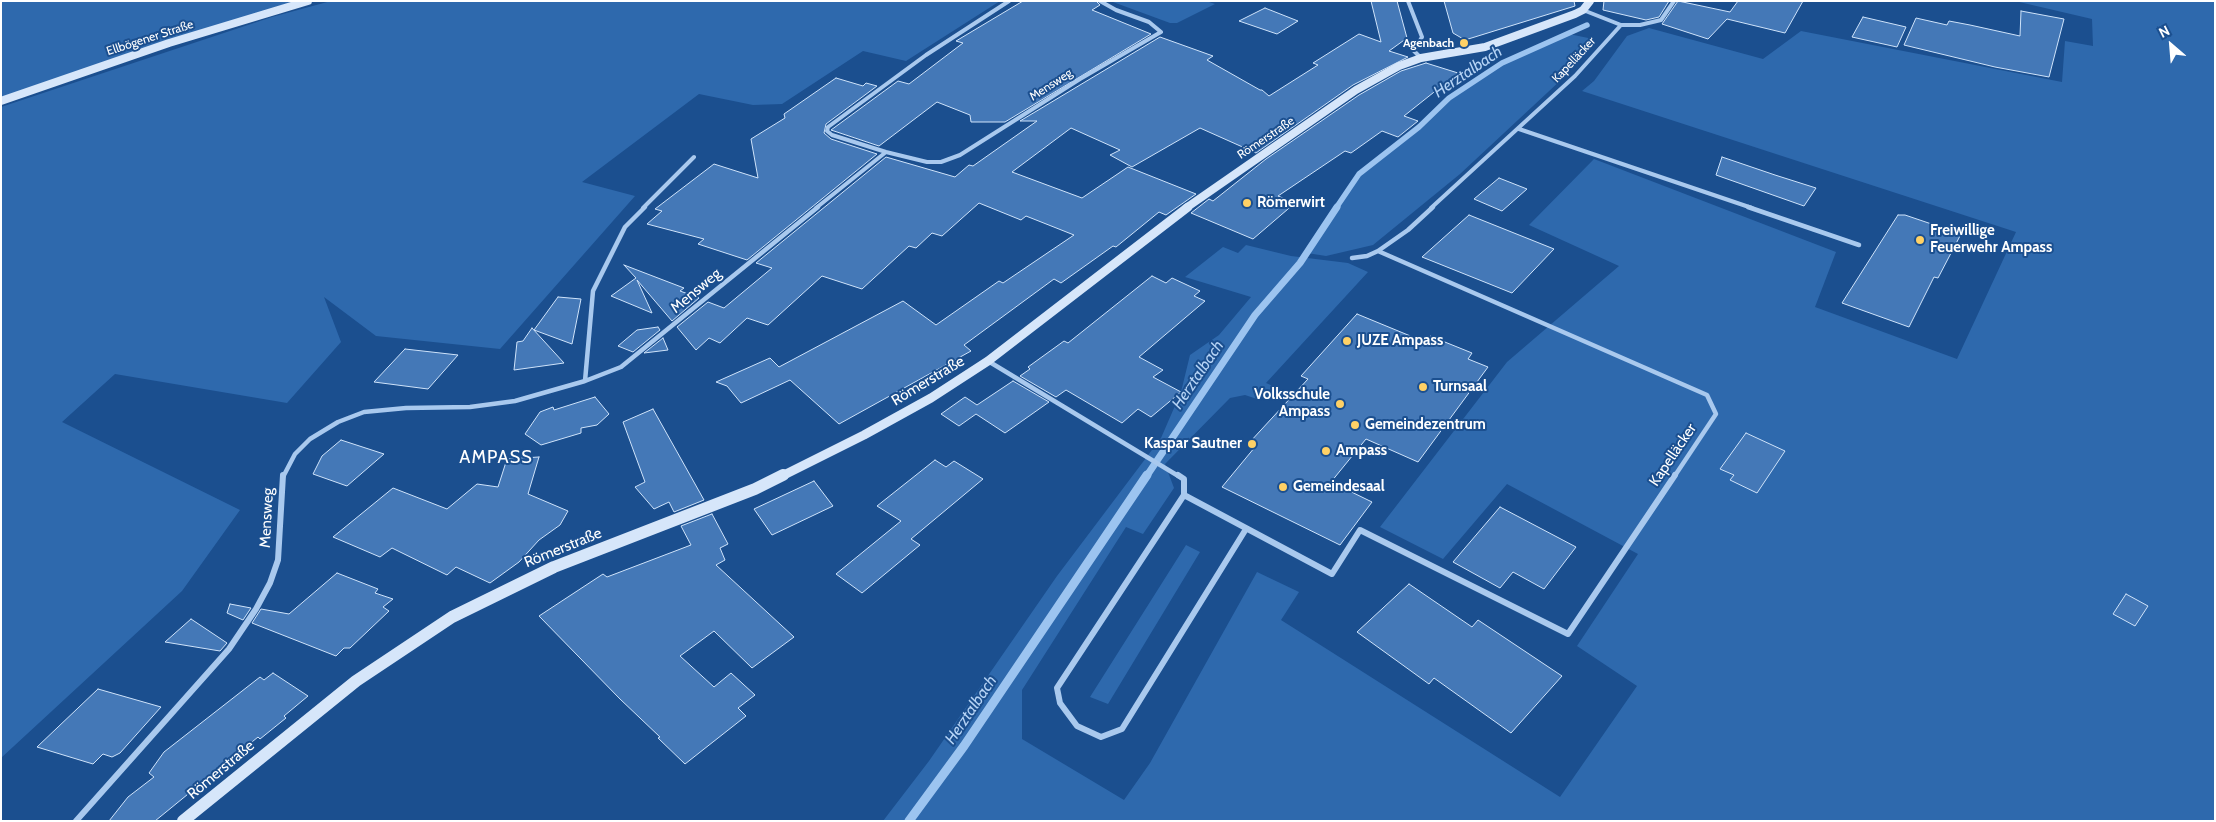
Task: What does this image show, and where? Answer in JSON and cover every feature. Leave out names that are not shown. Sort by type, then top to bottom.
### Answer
[{"type":"street","name":"Ellbögener Straße","points":[[1,100],[163,46],[308,1]]},
{"type":"street","name":"Mensweg","points":[[1009,1],[926,54],[828,127],[827,132],[886,152],[927,162],[941,162],[960,155],[1080,79],[1154,38],[1161,32],[1149,22],[1116,10],[1100,1]]},
{"type":"street","points":[[1408,1],[1422,37],[1414,51],[1421,58]]},
{"type":"street","points":[[1590,1],[1583,10],[1621,24],[1640,25],[1661,20],[1674,1]]},
{"type":"street","name":"Römerstraße","points":[[183,821],[356,681],[452,617],[554,567],[728,501],[864,435],[931,398],[988,361],[1189,206],[1356,90],[1399,66],[1421,58],[1485,47],[1583,10]]},
{"type":"street","name":"Kapelläcker","points":[[1352,258],[1367,256],[1378,251],[1408,230],[1575,76],[1621,24]]},
{"type":"street","points":[[1519,128],[1859,245]]},
{"type":"street","name":"Mensweg","points":[[76,821],[230,649],[256,609],[270,583],[278,560],[282,478],[295,454],[310,439],[338,422],[364,412],[496,404],[526,399],[616,370],[634,358],[886,152]]},
{"type":"street","points":[[585,381],[593,291],[606,260],[625,227],[694,157]]},
{"type":"street","name":"Kapelläcker","points":[[1246,529],[1332,574],[1360,530],[1568,634],[1716,414],[1708,395],[1378,251]]},
{"type":"street","name":"Römerstraße","points":[[988,361],[1184,479],[1184,495]]},
{"type":"street","points":[[1184,495],[1246,529],[1122,729],[1101,737],[1077,726],[1060,704],[1057,688],[1184,495]]},
{"type":"shaded area","points":[[1,1],[308,1],[1,100]]},
{"type":"shaded area","points":[[331,1],[1000,1],[906,61],[863,51],[782,104],[753,105],[699,94],[582,182],[635,196],[500,349],[376,336],[324,297],[341,342],[287,403],[115,374],[62,422],[240,510],[182,591],[1,758],[1,107],[272,17]]},
{"type":"shaded area","points":[[1114,1],[1206,1],[1215,4],[1177,23],[1170,23]]},
{"type":"shaded area","points":[[2015,1],[2215,1],[2215,821],[883,821],[929,761],[1057,576],[1161,438],[1181,392],[1190,355],[1219,335],[1251,297],[1185,277],[1223,247],[1238,253],[1246,245],[1291,256],[1348,263],[1368,272],[1266,383],[1273,386],[1260,400],[1245,395],[1230,398],[1165,464],[1174,488],[1143,534],[1126,527],[1022,690],[1022,739],[1124,800],[1150,763],[1257,572],[1299,592],[1281,620],[1560,797],[1637,686],[1577,646],[1638,554],[1507,484],[1443,559],[1380,527],[1507,362],[1619,266],[1529,225],[1594,159],[1836,252],[1815,307],[1957,359],[2016,232],[1582,91],[1594,81],[1627,36],[1649,28],[1763,59],[1801,31],[2062,82],[2065,41],[2093,46],[2092,19]]},
{"type":"shaded area","points":[[1569,34],[1593,39],[1562,79],[1460,174],[1373,245],[1326,256],[1307,253],[1359,174],[1419,127],[1449,98],[1502,63]]},
{"type":"shaded area","points":[[1186,545],[1200,552],[1108,704],[1090,697]]},
{"type":"building","points":[[1023,1],[1096,1],[1100,5],[1092,10],[1151,34],[1005,122],[971,122],[970,115],[937,102],[879,146],[831,130],[898,81],[909,84],[963,43],[956,41]]},
{"type":"building","points":[[1371,1],[1397,1],[1407,38],[1389,51],[1408,57],[1353,85],[1256,153],[1200,128],[1132,167],[1110,155],[1120,150],[1071,128],[1012,172],[1082,198],[1128,167],[1196,194],[1166,215],[1159,212],[1116,247],[1113,246],[1061,283],[1054,279],[964,345],[971,351],[839,424],[790,380],[741,403],[727,386],[716,382],[770,358],[779,367],[903,301],[936,325],[999,281],[1003,283],[1074,235],[1026,216],[1021,220],[979,203],[942,236],[932,233],[916,248],[909,246],[862,289],[822,276],[768,325],[747,318],[720,343],[709,338],[696,350],[677,327],[708,302],[724,308],[772,268],[756,263],[886,157],[955,177],[969,165],[973,166],[1037,121],[1020,121],[1160,37],[1213,56],[1207,60],[1262,90],[1269,96],[1318,65],[1313,63],[1359,34],[1381,42]]},
{"type":"building","points":[[1444,1],[1574,1],[1575,6],[1465,40],[1453,33]]},
{"type":"building","points":[[1604,1],[1669,1],[1659,17],[1646,20],[1603,10]]},
{"type":"building","points":[[1678,1],[1730,12],[1738,1],[1803,1],[1785,33],[1727,19],[1708,39],[1662,24]]},
{"type":"building","points":[[1265,8],[1298,21],[1277,34],[1239,21]]},
{"type":"building","points":[[2021,11],[2064,19],[2049,77],[1995,67],[1904,45],[1916,18],[1947,25],[1949,21],[2020,36]]},
{"type":"building","points":[[1863,17],[1906,27],[1897,47],[1852,37]]},
{"type":"building","points":[[1426,63],[1458,73],[1404,116],[1418,121],[1398,137],[1382,131],[1351,153],[1345,151],[1278,196],[1295,203],[1253,239],[1191,213],[1209,199],[1213,201],[1266,159],[1359,95],[1401,71]]},
{"type":"building","points":[[836,78],[863,86],[866,83],[877,86],[826,124],[824,133],[831,139],[877,154],[747,260],[698,244],[704,239],[647,224],[662,211],[655,209],[714,164],[758,178],[751,139],[785,118],[784,114]]},
{"type":"building","points":[[1722,157],[1816,188],[1804,206],[1716,175]]},
{"type":"building","points":[[1499,178],[1527,189],[1502,211],[1474,199]]},
{"type":"building","points":[[1469,215],[1554,249],[1512,293],[1422,257]]},
{"type":"building","points":[[1898,215],[1905,215],[1961,234],[1938,278],[1934,277],[1909,327],[1842,303]]},
{"type":"building","points":[[624,265],[684,288],[680,291],[699,298],[672,321],[637,280],[652,313],[611,296],[636,278]]},
{"type":"building","points":[[1152,276],[1166,283],[1172,278],[1200,291],[1194,296],[1205,301],[1139,357],[1163,370],[1153,377],[1181,392],[1151,417],[1138,409],[1122,423],[1066,390],[1056,397],[1020,376],[1030,369],[1028,367],[1064,341],[1068,343]]},
{"type":"building","points":[[558,297],[581,299],[572,344],[534,330]]},
{"type":"building","name":"Gemeindezentrum","points":[[1357,314],[1425,342],[1430,336],[1472,353],[1468,359],[1488,367],[1418,462],[1366,439],[1331,482],[1372,502],[1340,545],[1222,487],[1255,447],[1249,443],[1308,379],[1301,376]]},
{"type":"building","points":[[658,327],[660,330],[633,352],[618,346],[637,330]]},
{"type":"building","points":[[532,328],[564,363],[514,370],[517,342],[523,341]]},
{"type":"building","points":[[663,338],[668,350],[644,353]]},
{"type":"building","points":[[405,349],[458,355],[428,389],[374,382]]},
{"type":"building","points":[[1013,381],[1049,402],[1005,433],[976,414],[959,426],[941,414],[965,397],[977,405]]},
{"type":"building","points":[[595,397],[609,414],[597,425],[581,428],[581,433],[541,445],[525,434],[540,412],[553,407],[554,410]]},
{"type":"building","points":[[653,409],[704,500],[674,512],[669,502],[654,509],[635,487],[645,482],[623,422]]},
{"type":"building","points":[[1746,433],[1785,451],[1757,493],[1730,480],[1734,475],[1720,469]]},
{"type":"building","points":[[341,440],[384,454],[347,486],[313,474],[322,456]]},
{"type":"building","points":[[539,457],[528,494],[568,511],[560,525],[539,540],[519,562],[490,583],[456,567],[447,575],[392,548],[380,557],[333,537],[393,488],[447,509],[477,484],[498,487],[507,459]]},
{"type":"building","points":[[935,460],[946,467],[954,461],[983,479],[911,539],[920,545],[862,593],[836,574],[901,521],[877,506]]},
{"type":"building","points":[[814,481],[833,506],[772,535],[754,509]]},
{"type":"building","points":[[1500,507],[1576,547],[1544,589],[1513,572],[1500,588],[1453,562]]},
{"type":"building","points":[[712,514],[728,544],[720,548],[725,560],[716,565],[794,637],[752,668],[714,631],[680,656],[714,687],[731,673],[755,695],[738,708],[746,716],[685,764],[539,616],[603,574],[607,577],[691,545],[681,526]]},
{"type":"building","points":[[337,573],[378,589],[375,593],[393,599],[383,607],[389,611],[350,648],[344,648],[336,656],[252,623],[261,609],[289,614]]},
{"type":"building","points":[[1409,584],[1472,627],[1478,620],[1562,676],[1511,733],[1434,678],[1429,684],[1357,632]]},
{"type":"building","points":[[2126,594],[2148,606],[2135,626],[2113,614]]},
{"type":"building","points":[[230,604],[251,608],[243,620],[227,613]]},
{"type":"building","points":[[191,619],[227,643],[220,651],[165,642]]},
{"type":"building","points":[[273,673],[308,696],[284,716],[286,718],[260,739],[258,737],[155,821],[109,821],[128,797],[154,777],[149,773],[164,752],[260,677],[264,680]]},
{"type":"building","points":[[98,689],[161,707],[120,753],[112,757],[103,754],[93,764],[37,747]]},
{"type":"waterway","name":"Herztalbach","points":[[1336,208],[1359,174],[1419,127],[1449,98],[1502,63],[1587,25]]},
{"type":"waterway","name":"Herztalbach","points":[[1146,477],[1255,315],[1300,263],[1337,207]]},
{"type":"waterway","name":"Herztalbach","points":[[909,821],[964,746],[1147,475]]},
{"type":"place","name":"Agenbach","points":[[1464,43]]},
{"type":"place","name":"Römerwirt","points":[[1247,203]]},
{"type":"place","name":"Freiwillige Feuerwehr Ampass","points":[[1920,240]]},
{"type":"place","name":"JUZE Ampass","points":[[1347,341]]},
{"type":"place","name":"Turnsaal","points":[[1423,387]]},
{"type":"place","name":"Volksschule Ampass","points":[[1340,404]]},
{"type":"place","name":"Gemeindezentrum","points":[[1355,425]]},
{"type":"place","name":"Kaspar Sautner","points":[[1252,444]]},
{"type":"place","name":"Ampass","points":[[1326,451]]},
{"type":"place","name":"Gemeindesaal","points":[[1283,487]]},
{"type":"district","name":"AMPASS","points":[[496,458]]}]
